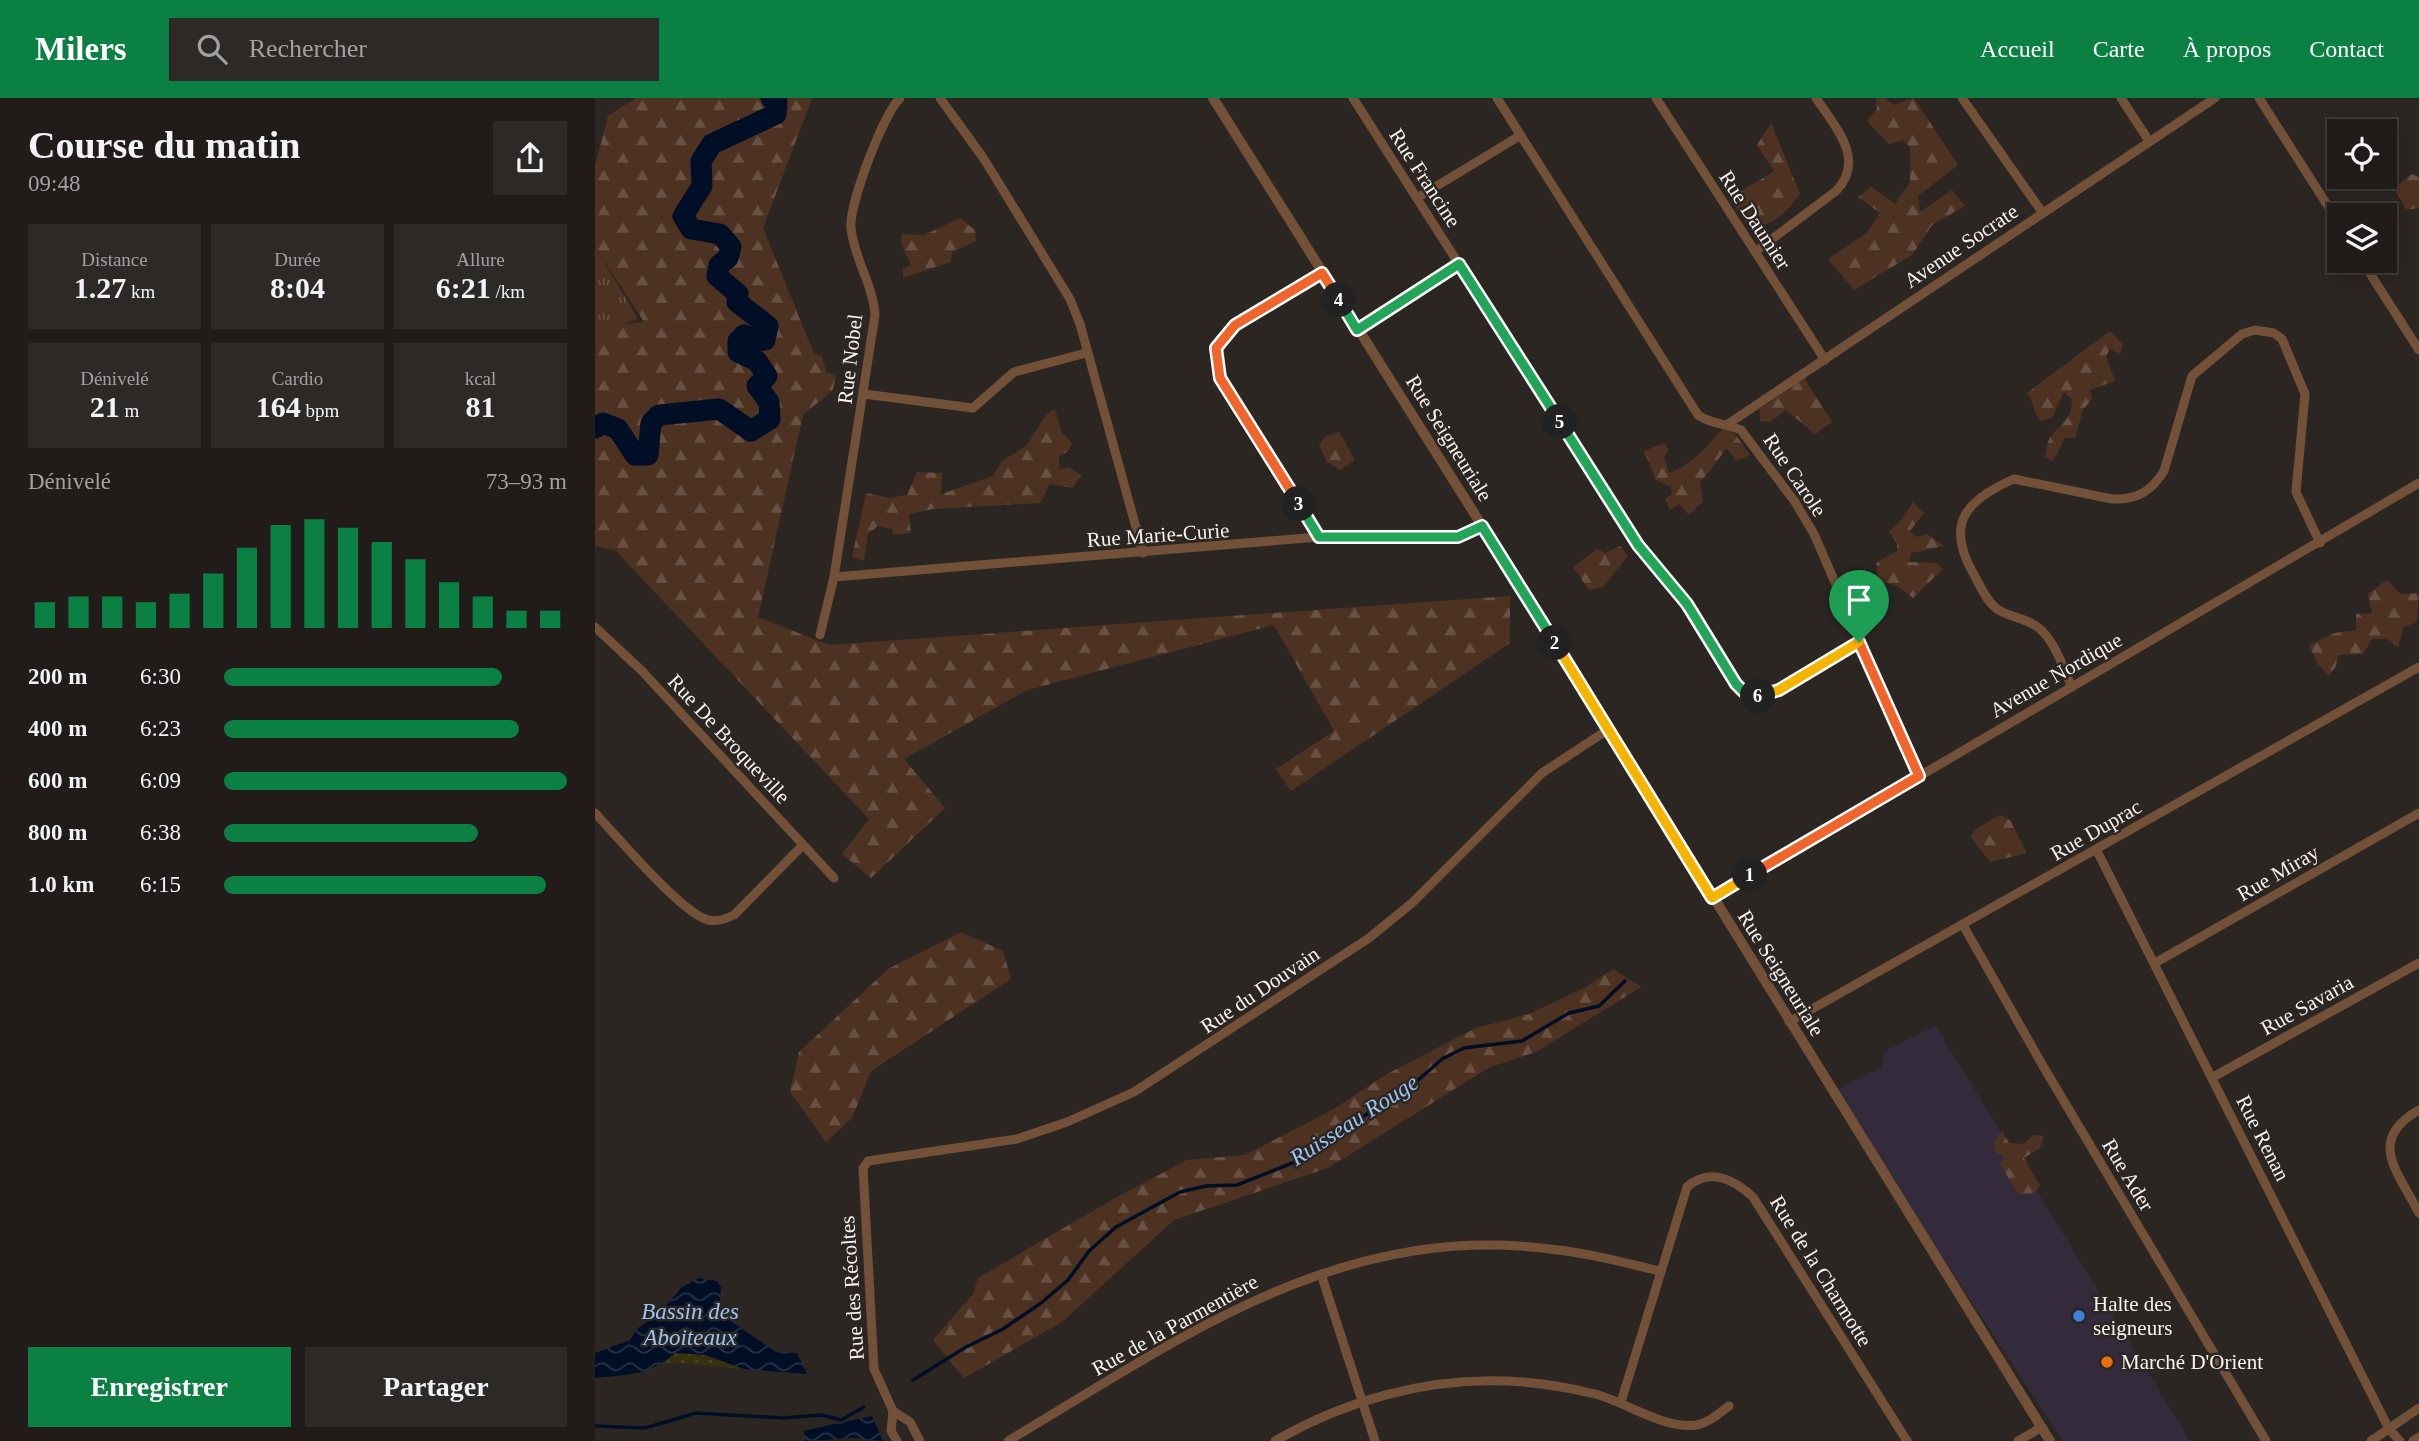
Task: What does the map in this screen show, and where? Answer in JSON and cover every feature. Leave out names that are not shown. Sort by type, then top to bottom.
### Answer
[{"type":"street","name":"Rue Nobel","points":[[820,635],[834,578],[865,394],[875,315],[874,296],[856,252],[851,226],[854,205],[884,126],[899,98]]},
{"type":"street","points":[[940,98],[984,159],[1070,299],[1143,553]]},
{"type":"street","name":"Rue Seigneuriale","points":[[1213,98],[1609,729],[2050,1441]]},
{"type":"street","name":"Rue Francine","points":[[1353,98],[1638,545],[1687,604],[1744,692],[1755,697],[1779,690],[1859,642]]},
{"type":"street","name":"Rue Carole","points":[[1497,98],[1699,415],[1708,422],[1728,424],[1750,439],[1795,502],[1814,534],[1919,776]]},
{"type":"street","name":"Rue Daumier","points":[[1656,98],[1825,360]]},
{"type":"street","points":[[1755,252],[1847,180],[1850,169],[1844,142],[1816,98]]},
{"type":"street","points":[[1962,98],[2042,212]]},
{"type":"street","points":[[2121,98],[2149,141]]},
{"type":"street","name":"Avenue Socrate","points":[[1728,424],[2215,98]]},
{"type":"street","points":[[2259,98],[2327,205]]},
{"type":"street","points":[[1417,198],[1521,135]]},
{"type":"street","points":[[1357,330],[1459,264]]},
{"type":"street","points":[[1319,537],[1220,378],[1216,348],[1235,325],[1322,273]]},
{"type":"street","points":[[2371,273],[2419,350]]},
{"type":"street","points":[[2072,687],[2050,641],[2041,629],[1997,609],[1987,598],[1962,554],[1960,523],[1966,511],[2014,479],[2112,499],[2126,500],[2144,494],[2155,485],[2164,471],[2192,376],[2242,334],[2264,330],[2282,339],[2301,382],[2305,406],[2295,478],[2296,492],[2299,505],[2320,543]]},
{"type":"street","points":[[865,394],[973,408],[1014,372],[1086,354]]},
{"type":"street","name":"Avenue Nordique","points":[[1712,898],[2419,483]]},
{"type":"street","name":"Rue Marie-Curie","points":[[834,578],[1319,537],[1458,537],[1482,526]]},
{"type":"street","name":"Rue De Broqueville","points":[[595,627],[642,671],[834,878]]},
{"type":"street","name":"Rue Duprac","points":[[1789,1022],[2419,667]]},
{"type":"street","name":"Rue du Douvain","points":[[868,1161],[1017,1139],[1067,1122],[1134,1092],[1369,938],[1412,903],[1542,773],[1609,729]]},
{"type":"street","points":[[595,813],[687,908],[709,920],[721,921],[734,915],[803,845]]},
{"type":"street","name":"Rue Miray","points":[[2155,963],[2419,813]]},
{"type":"street","name":"Rue Renan","points":[[2097,849],[2389,1429],[2400,1441]]},
{"type":"street","name":"Rue Ader","points":[[1963,925],[2042,1066],[2266,1441]]},
{"type":"street","name":"Rue Savaria","points":[[2213,1077],[2419,963]]},
{"type":"street","points":[[2419,1110],[2396,1126],[2388,1146],[2391,1158],[2419,1213]]},
{"type":"street","name":"Rue des Récoltes","points":[[868,1161],[863,1168],[874,1369],[893,1411],[891,1431],[897,1441]]},
{"type":"street","name":"Rue de la Charmotte","points":[[1621,1402],[1659,1271],[1687,1187],[1695,1180],[1710,1176],[1738,1184],[1753,1197],[1907,1441]]},
{"type":"street","name":"Rue de la Parmentière","points":[[1008,1441],[1221,1315],[1273,1290],[1392,1254],[1483,1245],[1549,1248],[1659,1271]]},
{"type":"street","points":[[1321,1274],[1375,1441]]},
{"type":"street","points":[[1275,1441],[1332,1412],[1362,1402],[1432,1386],[1505,1381],[1572,1389],[1621,1402],[1682,1425],[1709,1421],[1728,1406]]},
{"type":"street","points":[[2371,1441],[2419,1408]]},
{"type":"street","name":"Rue des Récoltes","points":[[893,1411],[910,1422],[920,1441]]},
{"type":"street","points":[[2018,1441],[2042,1427]]},
{"type":"street","points":[[2413,1441],[2419,1437]]},
{"type":"shaded area","points":[[1935,1025],[2190,1441],[2063,1441],[1833,1091],[1881,1068],[1884,1052]]},
{"type":"green space","points":[[636,98],[812,98],[763,228],[814,354],[822,356],[826,372],[836,376],[833,390],[803,415],[758,617],[829,645],[1510,596],[1510,643],[1291,791],[1276,769],[1334,731],[1274,625],[1027,690],[904,759],[945,808],[871,878],[842,854],[869,819],[615,550],[595,546],[595,327],[644,322],[595,247],[595,166],[608,116]]},
{"type":"green space","points":[[1876,98],[1885,98],[1894,105],[1914,98],[1958,165],[1918,196],[1920,212],[1952,190],[1965,206],[1932,225],[1912,255],[1854,290],[1828,259],[1867,233],[1880,213],[1858,197],[1871,187],[1895,204],[1910,182],[1910,147],[1903,140],[1889,144],[1867,121],[1877,109]]},
{"type":"green space","points":[[1771,123],[1800,194],[1772,221],[1749,228],[1730,198],[1774,171],[1757,145]]},
{"type":"green space","points":[[2412,174],[2419,177],[2419,208],[2406,210],[2395,189]]},
{"type":"green space","points":[[960,218],[975,230],[976,241],[952,252],[951,262],[903,278],[903,269],[911,265],[901,244],[902,234],[924,235]]},
{"type":"green space","points":[[595,247],[638,319],[596,333],[595,333]]},
{"type":"green space","points":[[2110,331],[2123,344],[2120,354],[2110,349],[2106,356],[2115,381],[2090,390],[2092,399],[2083,410],[2075,438],[2065,438],[2053,461],[2045,457],[2048,443],[2069,416],[2072,399],[2064,392],[2052,418],[2040,421],[2027,393]]},
{"type":"green space","points":[[1804,378],[1832,422],[1815,434],[1786,410],[1770,422],[1761,421],[1759,410]]},
{"type":"green space","points":[[1055,409],[1062,433],[1072,443],[1069,450],[1059,457],[1059,469],[1069,468],[1081,475],[1073,488],[1050,484],[1040,503],[933,509],[909,514],[911,533],[893,535],[892,529],[878,526],[868,534],[864,561],[852,557],[866,493],[889,498],[907,495],[917,472],[942,473],[941,494],[993,476],[1001,462],[1026,446],[1047,414]]},
{"type":"green space","points":[[1728,424],[1750,455],[1736,461],[1727,448],[1700,483],[1703,501],[1689,515],[1679,504],[1670,510],[1665,499],[1672,494],[1671,487],[1656,480],[1644,451],[1664,443],[1669,450],[1664,457],[1669,473],[1694,458]]},
{"type":"green space","points":[[1339,432],[1355,460],[1340,470],[1327,462],[1319,446],[1324,437]]},
{"type":"green space","points":[[1913,502],[1924,513],[1910,531],[1916,537],[1927,534],[1944,546],[1911,553],[1909,562],[1937,563],[1943,569],[1913,598],[1898,586],[1879,581],[1876,563],[1897,551],[1897,544],[1889,531]]},
{"type":"green space","points":[[1620,546],[1628,556],[1603,587],[1589,590],[1573,567],[1597,549],[1605,553]]},
{"type":"green space","points":[[2387,580],[2400,594],[2419,593],[2417,622],[2404,627],[2398,647],[2387,639],[2372,639],[2363,654],[2338,655],[2336,666],[2329,676],[2317,663],[2309,645],[2335,633],[2356,630],[2356,614],[2372,613],[2368,594]]},
{"type":"green space","points":[[2000,815],[2010,820],[2027,853],[1990,862],[1971,837],[1976,829]]},
{"type":"green space","points":[[961,932],[1003,951],[1011,979],[871,1071],[852,1118],[826,1142],[790,1092],[799,1052],[888,969]]},
{"type":"green space","points":[[1613,969],[1641,987],[1536,1052],[1490,1067],[1328,1168],[1174,1220],[1062,1322],[964,1378],[933,1340],[973,1294],[978,1278],[1117,1197],[1187,1160],[1245,1155],[1334,1109],[1387,1074],[1476,1028],[1529,1014],[1586,987]]},
{"type":"green space","points":[[2002,1131],[2009,1143],[2024,1144],[2034,1135],[2044,1136],[2040,1148],[2024,1158],[2040,1186],[2034,1193],[2018,1194],[2000,1164],[2004,1156],[1995,1152],[1994,1141]]},
{"type":"sand","points":[[676,1353],[705,1355],[744,1369],[676,1363],[662,1365]]},
{"type":"water","name":"Bassin des Aboiteaux","points":[[699,1278],[717,1281],[721,1287],[719,1313],[776,1352],[797,1353],[807,1374],[744,1369],[705,1355],[676,1353],[647,1370],[595,1378],[595,1353],[630,1340],[638,1328],[658,1315],[682,1287]]},
{"type":"water","points":[[872,1416],[883,1441],[856,1438],[806,1441],[803,1431]]},
{"type":"waterway","points":[[595,428],[603,423],[618,429],[635,455],[648,455],[651,423],[659,415],[719,409],[751,431],[770,419],[769,402],[757,386],[767,376],[757,361],[738,352],[738,341],[744,335],[759,341],[765,340],[768,326],[737,302],[738,294],[717,276],[719,265],[728,258],[731,247],[720,234],[691,229],[683,216],[702,186],[701,161],[712,144],[776,114],[777,102],[771,98]]},
{"type":"waterway","name":"Ruisseau Rouge","points":[[913,1380],[966,1347],[1003,1329],[1041,1303],[1068,1280],[1089,1251],[1116,1227],[1180,1192],[1206,1186],[1237,1185],[1300,1160],[1320,1150],[1381,1103],[1416,1082],[1442,1059],[1464,1048],[1522,1041],[1569,1013],[1599,1006],[1625,981]]},
{"type":"waterway","name":"Ruisseau Rouge","points":[[595,1426],[645,1428],[696,1413],[783,1418],[822,1415],[841,1420],[864,1407]]},
{"type":"place","name":"Halte des seigneurs","points":[[2079,1316]]},
{"type":"place","name":"Marché D'Orient","points":[[2107,1362]]},
{"type":"route","points":[[1459,264],[1638,545],[1687,604],[1736,684],[1744,692],[1755,697],[1779,690],[1859,642],[1919,776],[1712,898],[1482,526],[1458,537],[1319,537],[1220,378],[1216,348],[1235,325],[1322,273],[1357,330],[1459,264]]}]
